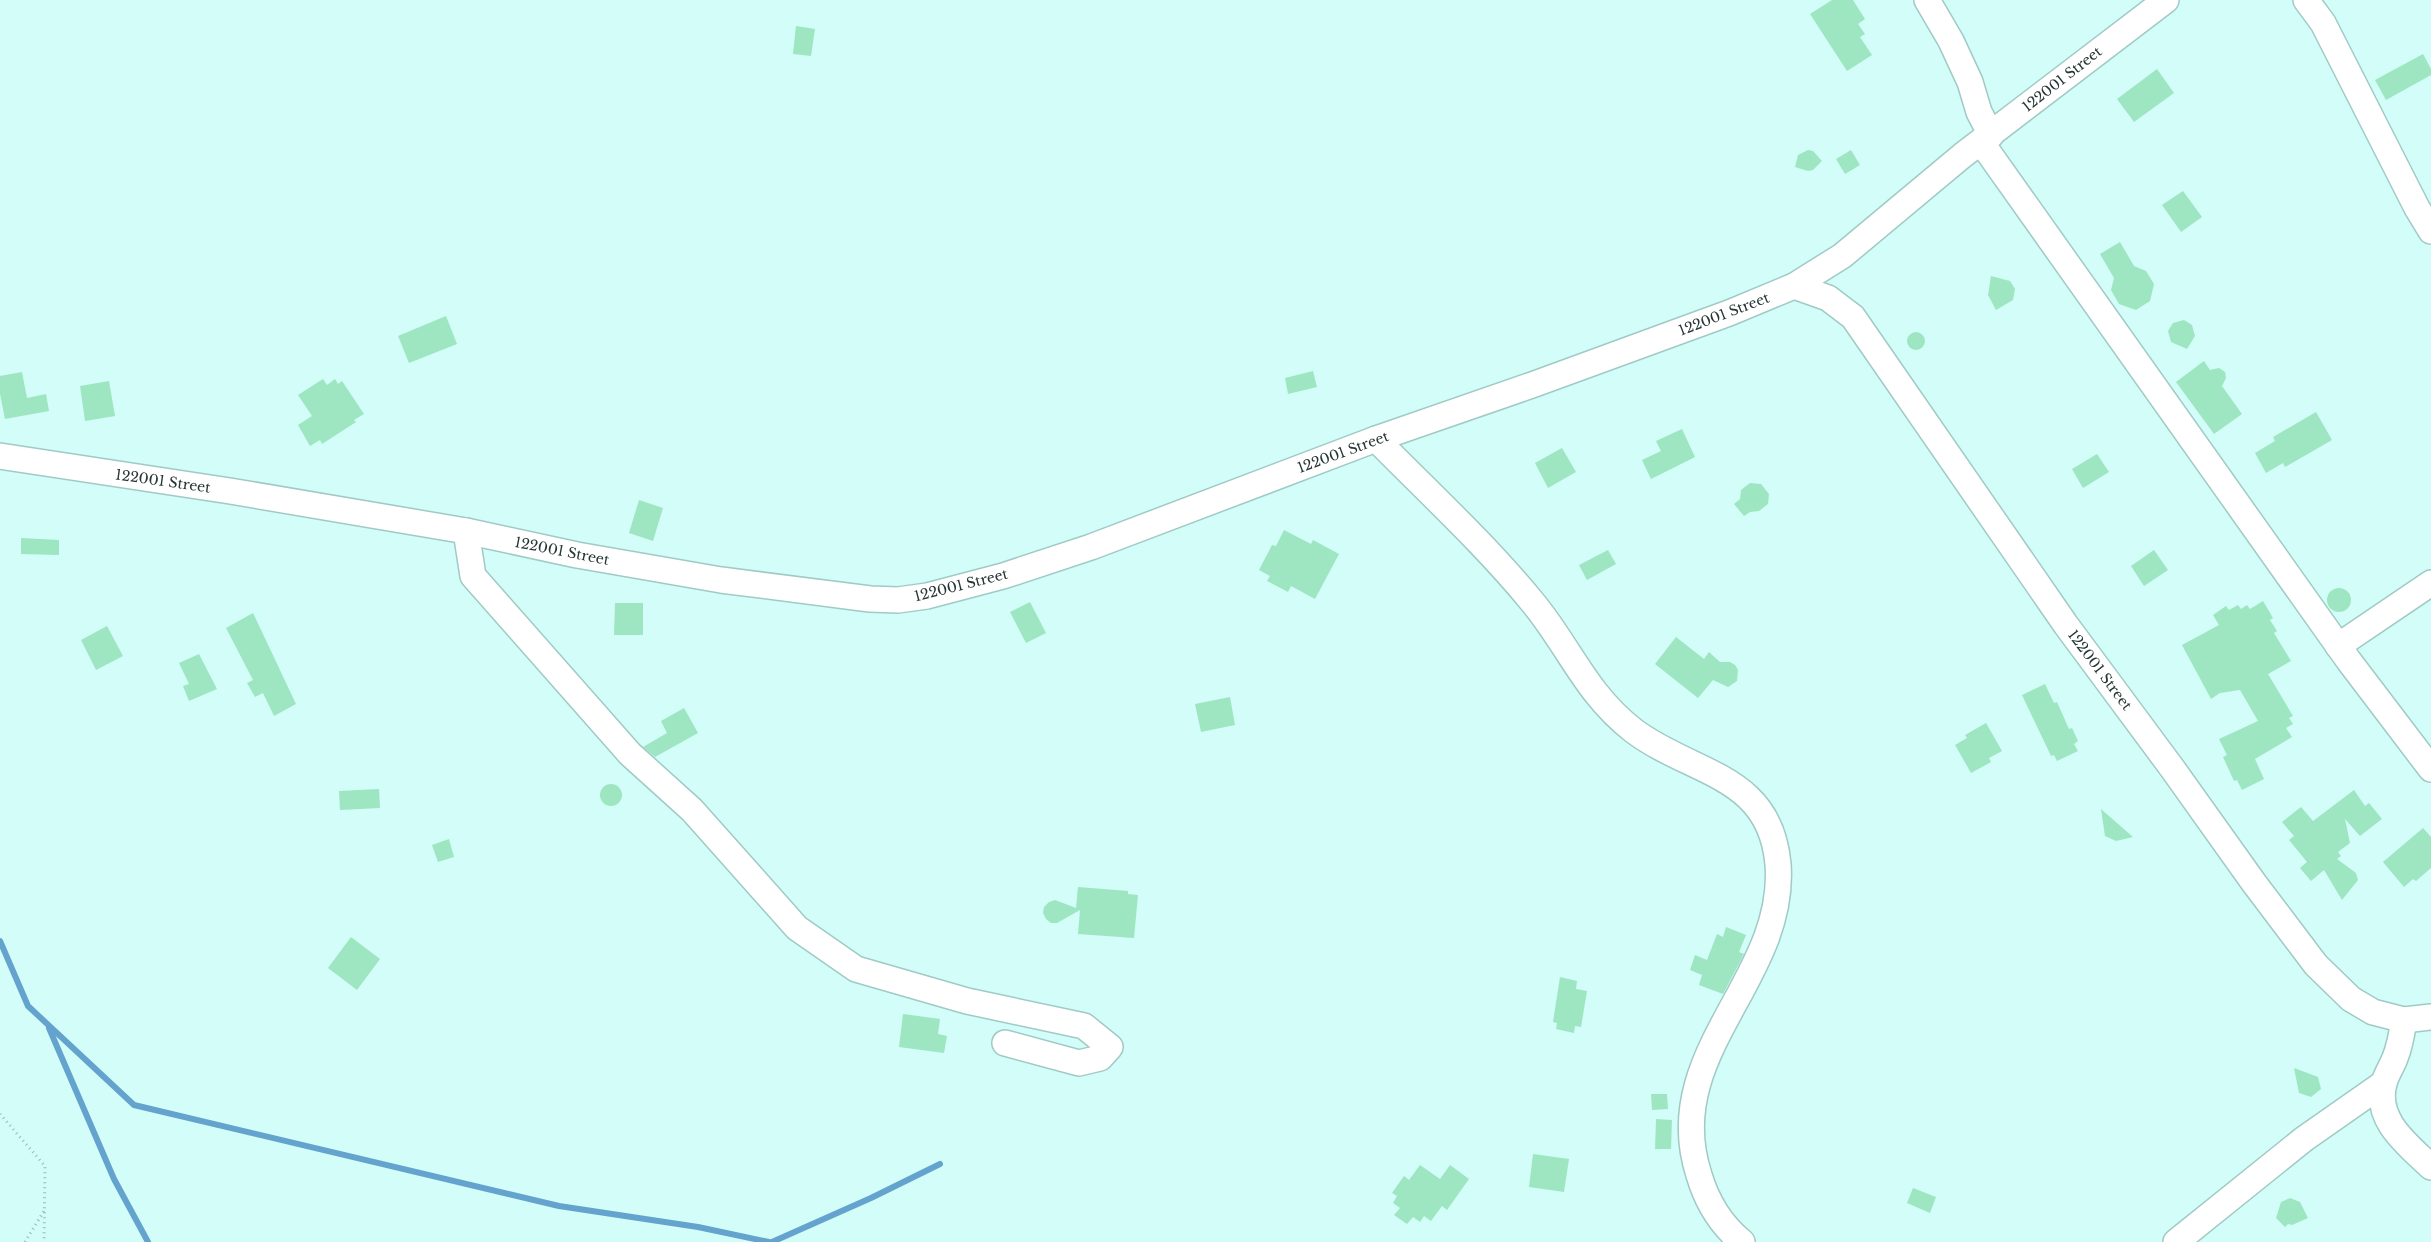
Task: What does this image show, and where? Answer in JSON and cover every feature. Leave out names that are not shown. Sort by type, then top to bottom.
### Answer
[{"type":"street","points":[[1927,0],[1955,49],[1970,82],[1986,138],[2338,646],[2431,769]]},
{"type":"street","name":"122001 Street","points":[[0,456],[230,491],[466,532],[577,555],[722,580],[870,599],[898,600],[927,596],[1003,576],[1082,550],[1376,439],[1560,375],[1729,313],[1794,286],[1842,256],[1986,138],[2166,0]]},
{"type":"street","points":[[2306,0],[2323,23],[2417,208],[2431,230]]},
{"type":"street","name":"122001 Street","points":[[1794,286],[1828,298],[1853,317],[2066,625],[2316,965],[2351,1000],[2373,1012],[2404,1020],[2431,1017]]},
{"type":"street","points":[[1376,439],[1488,550],[1536,606],[1590,688],[1610,711],[1635,732],[1678,757],[1726,780],[1750,797],[1765,817],[1773,837],[1778,865],[1774,910],[1762,953],[1707,1054],[1694,1092],[1691,1137],[1693,1158],[1704,1193],[1720,1220],[1742,1242]]},
{"type":"street","points":[[466,532],[473,576],[630,754],[692,810],[797,928],[856,969],[967,1001],[1084,1026],[1110,1047],[1100,1058],[1080,1063],[1005,1043]]},
{"type":"street","points":[[2338,646],[2431,583]]},
{"type":"street","points":[[2404,1020],[2402,1039],[2384,1083],[2382,1104],[2387,1120],[2401,1138],[2431,1167]]},
{"type":"street","points":[[2176,1242],[2304,1139],[2384,1083]]},
{"type":"path","points":[[0,1114],[45,1166],[44,1242]]},
{"type":"path","points":[[25,1242],[45,1210]]},
{"type":"building","points":[[1832,0],[1853,0],[1865,19],[1858,24],[1865,34],[1860,37],[1872,55],[1847,71],[1810,14]]},
{"type":"building","points":[[796,26],[815,29],[811,56],[793,54]]},
{"type":"building","points":[[2423,54],[2431,69],[2431,75],[2386,100],[2375,80]]},
{"type":"building","points":[[2157,69],[2174,93],[2134,122],[2117,99]]},
{"type":"building","points":[[1808,150],[1813,151],[1822,161],[1813,170],[1808,171],[1795,167],[1798,155]]},
{"type":"building","points":[[1851,150],[1860,165],[1845,174],[1836,159]]},
{"type":"building","points":[[2183,191],[2202,217],[2181,232],[2162,205]]},
{"type":"building","points":[[2120,242],[2134,266],[2146,271],[2154,284],[2150,301],[2136,310],[2119,304],[2111,290],[2114,278],[2100,254]]},
{"type":"building","points":[[1991,276],[2010,281],[2015,289],[2013,300],[1996,310],[1988,295]]},
{"type":"building","points":[[446,316],[457,344],[409,363],[398,336]]},
{"type":"building","points":[[2184,320],[2192,325],[2195,336],[2187,349],[2171,342],[2168,331],[2173,323]]},
{"type":"building","points":[[1912,332],[1920,332],[1925,337],[1923,348],[1912,350],[1907,345],[1907,337]]},
{"type":"building","points":[[2204,361],[2210,370],[2219,368],[2225,372],[2226,378],[2222,386],[2242,414],[2214,434],[2176,382]]},
{"type":"building","points":[[1313,371],[1317,387],[1288,394],[1285,378]]},
{"type":"building","points":[[22,372],[27,398],[46,394],[49,411],[5,419],[0,394],[0,376]]},
{"type":"building","points":[[323,379],[327,385],[335,379],[338,384],[342,381],[364,414],[354,420],[356,422],[322,444],[320,440],[310,446],[298,425],[312,416],[298,395]]},
{"type":"building","points":[[109,381],[115,416],[85,421],[80,386]]},
{"type":"building","points":[[2316,412],[2332,440],[2285,467],[2283,463],[2266,473],[2255,453],[2275,441],[2273,437]]},
{"type":"building","points":[[1682,429],[1695,457],[1651,479],[1642,460],[1661,451],[1656,441]]},
{"type":"building","points":[[1562,448],[1576,472],[1548,488],[1535,463]]},
{"type":"building","points":[[2097,454],[2109,472],[2083,488],[2072,469]]},
{"type":"building","points":[[1750,483],[1761,484],[1769,494],[1768,504],[1759,511],[1750,512],[1744,516],[1734,504],[1740,499],[1741,490]]},
{"type":"building","points":[[639,500],[663,508],[653,541],[629,533]]},
{"type":"building","points":[[1284,530],[1311,544],[1313,540],[1339,554],[1315,599],[1291,586],[1288,592],[1267,581],[1270,576],[1259,570],[1272,545],[1276,546]]},
{"type":"building","points":[[21,538],[59,540],[59,555],[21,554]]},
{"type":"building","points":[[1608,550],[1616,564],[1587,580],[1579,565]]},
{"type":"building","points":[[2154,550],[2168,570],[2144,586],[2131,566]]},
{"type":"building","points":[[2339,588],[2348,591],[2351,600],[2348,609],[2339,612],[2330,609],[2327,600],[2330,591]]},
{"type":"building","points":[[2263,601],[2273,618],[2270,620],[2277,631],[2274,633],[2291,661],[2268,674],[2293,716],[2289,718],[2293,724],[2286,728],[2292,737],[2255,759],[2264,779],[2242,790],[2237,780],[2234,781],[2223,757],[2227,755],[2219,739],[2258,721],[2240,690],[2220,693],[2211,699],[2182,645],[2219,625],[2213,615],[2226,606],[2229,610],[2238,605],[2241,609],[2247,605],[2250,609]]},
{"type":"building","points":[[1030,602],[1046,633],[1026,643],[1010,612]]},
{"type":"building","points":[[615,603],[643,603],[643,635],[614,635]]},
{"type":"building","points":[[253,613],[296,704],[274,716],[263,693],[255,697],[247,683],[253,680],[226,628]]},
{"type":"building","points":[[107,626],[123,656],[96,670],[81,640]]},
{"type":"building","points":[[1676,637],[1704,659],[1709,652],[1720,662],[1730,662],[1735,665],[1738,670],[1737,681],[1728,687],[1713,680],[1698,698],[1655,664]]},
{"type":"building","points":[[199,654],[217,689],[189,701],[183,686],[189,684],[179,663]]},
{"type":"building","points":[[2045,684],[2054,703],[2057,702],[2069,729],[2072,728],[2078,741],[2074,744],[2078,751],[2057,761],[2054,755],[2051,756],[2022,695]]},
{"type":"building","points":[[1230,697],[1235,725],[1201,732],[1195,704]]},
{"type":"building","points":[[684,708],[698,733],[655,757],[643,747],[667,733],[661,721]]},
{"type":"building","points":[[1986,723],[2002,751],[1989,758],[1991,762],[1971,773],[1955,745],[1967,738],[1965,735]]},
{"type":"building","points":[[611,784],[619,787],[622,795],[619,803],[611,806],[603,803],[600,795],[603,787]]},
{"type":"building","points":[[379,789],[380,808],[340,810],[339,791]]},
{"type":"building","points":[[2354,790],[2365,806],[2369,803],[2382,819],[2360,836],[2345,819],[2350,843],[2338,852],[2341,856],[2337,859],[2356,873],[2358,880],[2342,900],[2324,870],[2311,881],[2300,868],[2307,862],[2289,840],[2294,836],[2282,822],[2301,807],[2313,821]]},
{"type":"building","points":[[2101,809],[2133,837],[2116,841],[2105,836]]},
{"type":"building","points":[[2423,828],[2431,837],[2431,868],[2416,881],[2413,879],[2404,887],[2383,862]]},
{"type":"building","points":[[449,839],[454,857],[438,862],[432,845]]},
{"type":"building","points":[[1078,887],[1128,891],[1128,894],[1138,895],[1134,938],[1078,934],[1080,910],[1057,923],[1051,923],[1046,919],[1043,913],[1044,907],[1049,902],[1055,900],[1076,908]]},
{"type":"building","points":[[1726,927],[1746,935],[1739,952],[1744,954],[1723,994],[1699,985],[1702,975],[1690,970],[1695,955],[1707,960],[1717,934],[1723,937]]},
{"type":"building","points":[[351,937],[380,959],[357,990],[328,968]]},
{"type":"building","points":[[1560,977],[1577,981],[1576,989],[1587,991],[1581,1027],[1575,1026],[1574,1033],[1556,1029],[1557,1023],[1553,1022]]},
{"type":"building","points":[[903,1014],[940,1019],[938,1034],[947,1036],[944,1053],[899,1047]]},
{"type":"building","points":[[2294,1068],[2318,1077],[2321,1089],[2311,1097],[2299,1093]]},
{"type":"building","points":[[1651,1094],[1667,1094],[1668,1109],[1652,1110]]},
{"type":"building","points":[[1656,1119],[1672,1120],[1671,1149],[1655,1149]]},
{"type":"building","points":[[1533,1154],[1569,1159],[1564,1192],[1529,1187]]},
{"type":"building","points":[[1420,1165],[1440,1179],[1450,1165],[1469,1179],[1447,1210],[1442,1206],[1431,1221],[1424,1216],[1420,1222],[1413,1217],[1407,1224],[1394,1215],[1400,1208],[1393,1203],[1397,1196],[1392,1193],[1404,1176],[1409,1180]]},
{"type":"building","points":[[1913,1188],[1936,1197],[1930,1213],[1907,1203]]},
{"type":"building","points":[[2290,1198],[2300,1202],[2308,1218],[2292,1225],[2288,1224],[2285,1227],[2276,1218],[2281,1202]]},
{"type":"waterway","points":[[0,941],[28,1006],[134,1105],[559,1206],[698,1227],[769,1242]]},
{"type":"waterway","points":[[49,1028],[114,1179],[148,1242]]},
{"type":"waterway","points":[[772,1242],[871,1198],[940,1164]]}]
